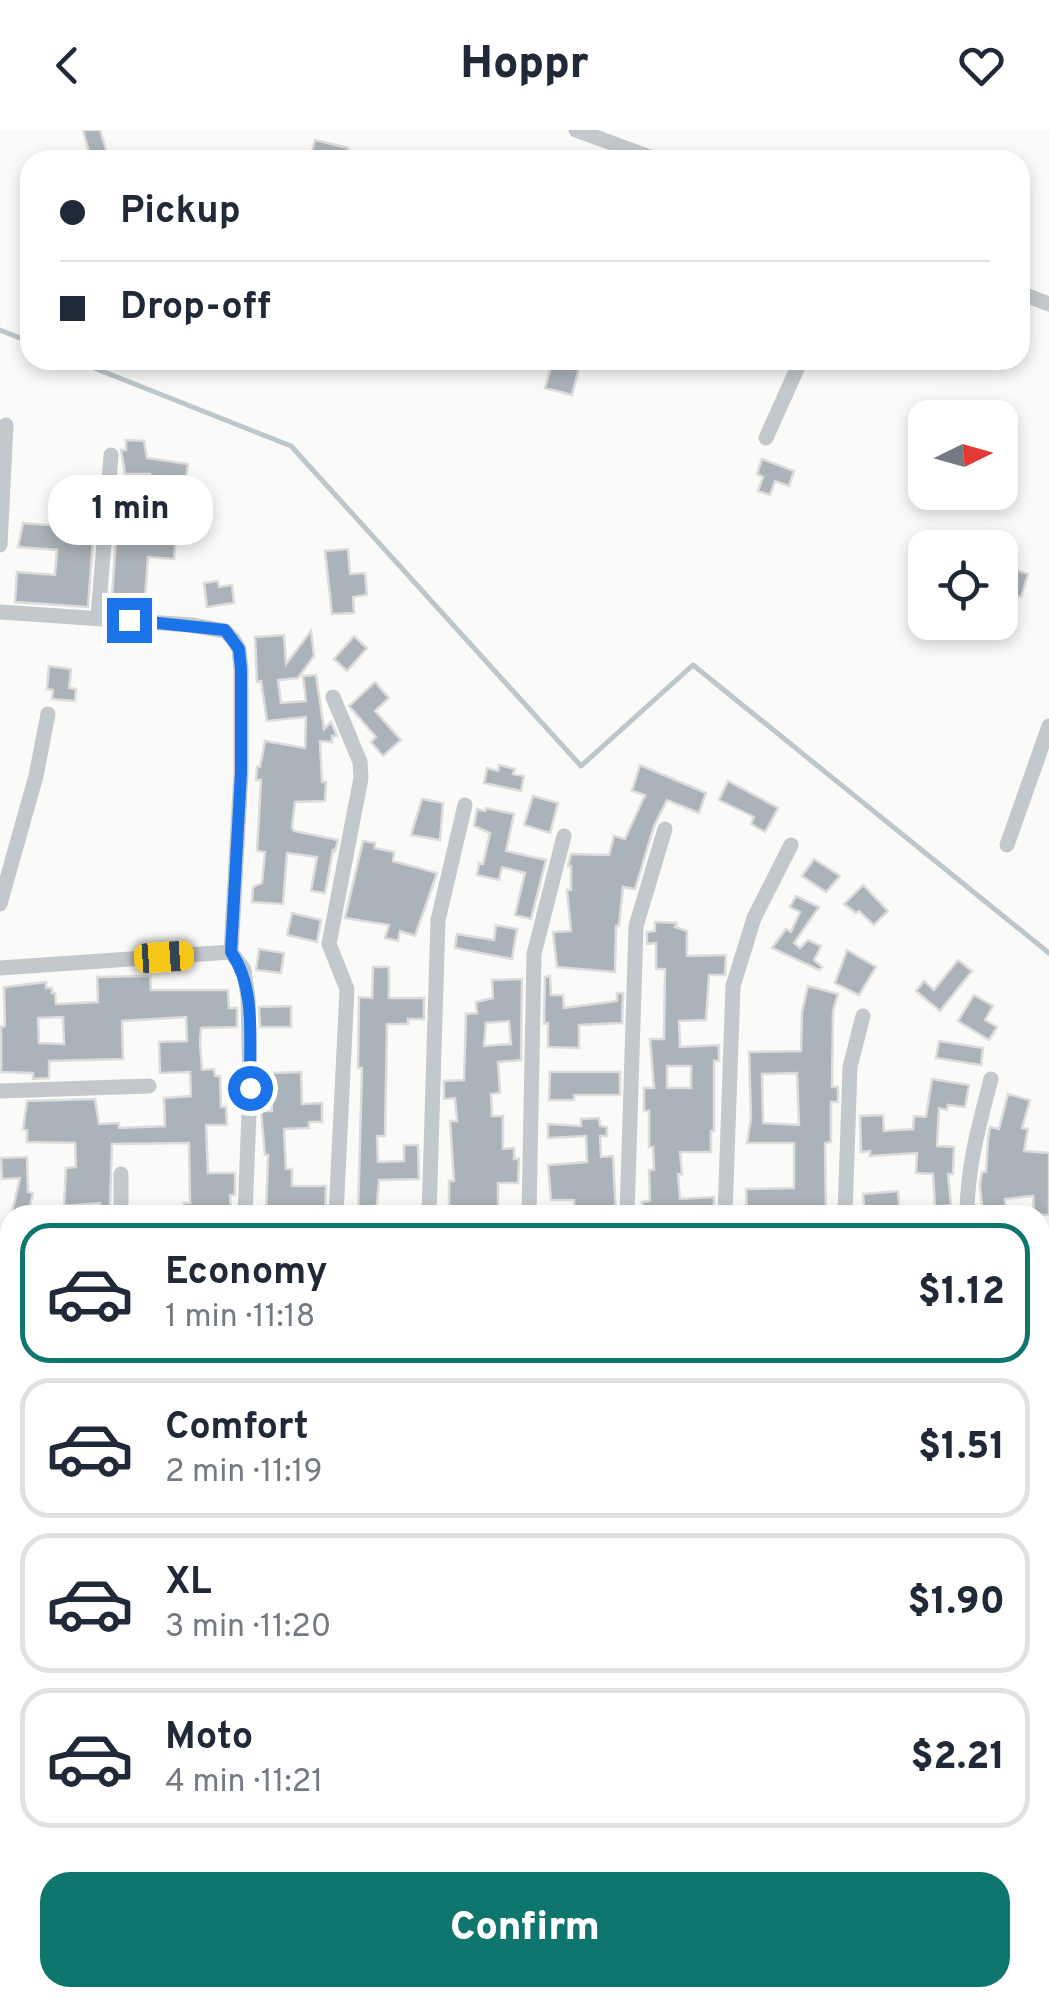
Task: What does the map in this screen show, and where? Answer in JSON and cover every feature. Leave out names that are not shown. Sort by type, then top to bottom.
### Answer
[{"type":"street","points":[[576,130],[631,150]]},
{"type":"street","points":[[766,438],[797,370]]},
{"type":"street","points":[[0,546],[6,425]]},
{"type":"street","points":[[98,617],[111,455]]},
{"type":"street","points":[[0,612],[225,630],[239,649],[241,773],[231,952],[244,970],[248,998],[246,1205]]},
{"type":"street","points":[[334,697],[360,762],[361,778],[330,944],[347,989],[336,1205]]},
{"type":"street","points":[[0,904],[36,776],[48,714]]},
{"type":"street","points":[[1007,845],[1049,726]]},
{"type":"street","points":[[429,1205],[438,920],[465,805]]},
{"type":"street","points":[[628,1205],[636,926],[666,829]]},
{"type":"street","points":[[529,1205],[534,954],[564,836]]},
{"type":"street","points":[[725,1205],[733,986],[754,918],[791,845]]},
{"type":"street","points":[[0,968],[231,952]]},
{"type":"street","points":[[845,1205],[850,1067],[863,1016]]},
{"type":"street","points":[[967,1205],[973,1146],[991,1078]]},
{"type":"street","points":[[0,1091],[149,1086]]},
{"type":"street","points":[[121,1174],[122,1205]]},
{"type":"building","points":[[83,130],[100,130],[106,150],[88,150]]},
{"type":"building","points":[[315,140],[348,148],[348,150],[312,150]]},
{"type":"building","points":[[550,370],[578,370],[572,395],[545,388]]},
{"type":"building","points":[[126,440],[144,441],[147,458],[188,464],[186,480],[182,479],[174,559],[148,557],[145,598],[112,596],[119,499],[162,505],[165,481],[150,481],[150,474],[125,474],[121,450],[126,450]]},
{"type":"building","points":[[762,459],[794,471],[789,486],[775,481],[770,495],[758,491],[763,477],[757,474]]},
{"type":"building","points":[[59,519],[94,525],[88,607],[15,602],[17,572],[55,575],[57,550],[18,547],[23,523],[59,526]]},
{"type":"building","points":[[348,549],[350,574],[365,573],[367,595],[353,597],[354,613],[332,614],[325,551]]},
{"type":"building","points":[[1018,571],[1028,574],[1021,597],[1018,596]]},
{"type":"building","points":[[218,581],[219,587],[232,585],[234,603],[207,607],[204,583]]},
{"type":"building","points":[[311,631],[314,656],[298,678],[278,680],[281,703],[306,701],[303,676],[316,675],[324,729],[331,722],[337,736],[332,736],[332,742],[320,741],[325,801],[295,802],[292,827],[294,831],[338,840],[325,893],[311,891],[317,857],[287,853],[283,904],[252,902],[253,887],[262,883],[265,852],[257,851],[261,780],[256,780],[257,767],[265,741],[305,748],[306,717],[267,721],[261,681],[257,682],[255,637],[284,635],[286,664]]},
{"type":"building","points":[[354,636],[367,648],[347,671],[334,659]]},
{"type":"building","points":[[49,666],[71,669],[69,688],[76,689],[75,701],[52,699],[53,690],[47,689]]},
{"type":"building","points":[[375,682],[389,698],[375,711],[401,740],[383,756],[371,742],[376,737],[349,706]]},
{"type":"building","points":[[499,765],[524,776],[521,791],[484,783],[487,768],[498,771]]},
{"type":"building","points":[[640,765],[706,793],[699,813],[667,800],[654,826],[635,889],[623,887],[616,926],[615,972],[557,967],[553,932],[571,931],[567,890],[571,890],[571,854],[609,855],[614,836],[625,839],[645,795],[632,791]]},
{"type":"building","points":[[728,781],[778,808],[765,832],[751,824],[754,817],[719,800]]},
{"type":"building","points":[[533,796],[558,803],[550,833],[524,825]]},
{"type":"building","points":[[422,799],[443,803],[440,840],[411,835]]},
{"type":"building","points":[[477,809],[514,814],[506,851],[546,860],[531,919],[515,915],[525,873],[502,867],[499,880],[477,875],[490,833],[474,826]]},
{"type":"building","points":[[363,841],[394,852],[393,861],[437,873],[415,936],[400,931],[398,941],[385,938],[389,925],[345,918]]},
{"type":"building","points":[[814,859],[840,876],[826,892],[802,876]]},
{"type":"building","points":[[863,885],[888,911],[874,925],[844,904]]},
{"type":"building","points":[[796,896],[819,907],[794,943],[800,948],[808,940],[821,946],[814,960],[822,967],[819,970],[772,948],[786,929],[791,932],[800,912],[790,907]]},
{"type":"building","points":[[292,913],[321,920],[317,942],[287,935]]},
{"type":"building","points":[[655,922],[677,923],[675,927],[687,931],[687,956],[726,955],[725,975],[709,975],[706,1020],[679,1021],[680,1047],[719,1045],[719,1061],[714,1061],[711,1152],[680,1152],[682,1174],[678,1174],[680,1199],[714,1197],[714,1205],[642,1205],[650,1201],[649,1170],[654,1170],[653,1147],[649,1147],[649,1111],[644,1111],[644,1088],[654,1088],[650,1039],[664,1039],[665,969],[656,969],[656,943],[647,944],[647,932],[655,931]],"holes":[[[667,1066],[691,1066],[691,1088],[667,1088]]]},
{"type":"building","points":[[496,925],[517,929],[512,959],[455,948],[457,934],[494,940]]},
{"type":"building","points":[[259,949],[284,953],[281,973],[256,970]]},
{"type":"building","points":[[847,950],[876,967],[859,995],[835,983]]},
{"type":"building","points":[[958,960],[972,971],[940,1011],[916,991],[924,981],[934,990]]},
{"type":"building","points":[[373,967],[389,967],[389,998],[424,998],[424,1019],[387,1024],[385,1136],[377,1136],[378,1162],[404,1161],[404,1145],[418,1145],[419,1179],[379,1180],[377,1205],[358,1205],[362,1068],[358,1068],[359,997],[372,998]]},
{"type":"building","points":[[150,976],[151,990],[228,990],[229,1008],[237,1008],[237,1027],[201,1028],[200,1042],[202,1070],[214,1069],[215,1076],[220,1076],[221,1107],[226,1107],[227,1125],[206,1125],[208,1173],[235,1173],[235,1195],[230,1195],[230,1205],[184,1205],[190,1203],[189,1143],[112,1144],[110,1205],[64,1205],[66,1168],[76,1167],[75,1143],[27,1142],[27,1130],[23,1129],[27,1101],[95,1099],[99,1124],[119,1123],[119,1128],[165,1126],[164,1098],[191,1096],[190,1072],[160,1073],[159,1042],[187,1041],[186,1017],[122,1021],[123,1059],[49,1061],[49,1078],[1,1072],[4,987],[46,982],[46,988],[55,993],[56,1004],[98,1002],[97,977]],"holes":[[[63,1017],[64,1044],[39,1043],[38,1018]]]},
{"type":"building","points":[[550,976],[551,995],[563,995],[564,1008],[617,1001],[617,993],[623,993],[622,1023],[579,1025],[579,1048],[548,1047],[548,1023],[544,1024],[545,977]]},
{"type":"building","points":[[522,979],[521,1060],[498,1062],[500,1093],[491,1094],[492,1116],[503,1116],[503,1149],[514,1148],[514,1159],[519,1159],[518,1183],[498,1183],[498,1205],[449,1205],[449,1181],[454,1181],[450,1121],[457,1121],[455,1098],[444,1099],[444,1081],[464,1080],[466,1014],[477,1013],[476,1002],[493,998],[492,980]],"holes":[[[509,1021],[511,1044],[484,1046],[486,1023]]]},
{"type":"building","points":[[808,986],[838,994],[833,1011],[832,1087],[838,1087],[838,1102],[831,1102],[831,1142],[825,1143],[826,1205],[747,1205],[746,1189],[794,1188],[794,1143],[747,1143],[751,1118],[749,1052],[801,1051],[802,1012]],"holes":[[[797,1073],[799,1125],[763,1123],[762,1074]]]},
{"type":"building","points":[[974,995],[993,1006],[985,1020],[997,1027],[989,1040],[958,1021]]},
{"type":"building","points":[[291,1006],[291,1027],[260,1027],[259,1007]]},
{"type":"building","points":[[939,1041],[983,1048],[981,1065],[936,1058]]},
{"type":"building","points":[[301,1072],[302,1104],[322,1103],[322,1122],[309,1122],[309,1128],[284,1129],[286,1169],[292,1169],[292,1186],[326,1186],[325,1205],[266,1205],[268,1155],[261,1111],[272,1111],[271,1073]]},
{"type":"building","points":[[550,1072],[620,1072],[620,1095],[574,1095],[574,1100],[549,1100]]},
{"type":"building","points":[[932,1079],[969,1085],[965,1107],[939,1108],[937,1146],[954,1147],[953,1174],[948,1174],[951,1205],[935,1205],[933,1174],[916,1173],[917,1153],[870,1156],[870,1151],[861,1152],[860,1116],[883,1115],[884,1131],[913,1129],[914,1116],[926,1117]]},
{"type":"building","points":[[1008,1094],[1030,1100],[1022,1128],[1028,1129],[1024,1151],[1049,1153],[1049,1205],[1033,1205],[1033,1196],[1005,1199],[1005,1205],[982,1205],[980,1185],[982,1172],[986,1172],[990,1127],[999,1129]]},
{"type":"building","points":[[599,1118],[600,1126],[607,1127],[607,1136],[600,1136],[601,1157],[613,1156],[615,1205],[574,1205],[574,1200],[551,1200],[548,1165],[587,1162],[586,1136],[548,1138],[548,1124],[581,1126],[581,1119]]},
{"type":"building","points":[[27,1157],[28,1192],[33,1193],[30,1205],[14,1205],[20,1178],[2,1179],[1,1158]]},
{"type":"building","points":[[898,1191],[899,1205],[864,1205],[863,1194]]},
{"type":"waterway","points":[[0,330],[20,338]]},
{"type":"waterway","points":[[99,370],[291,446],[581,766],[693,665],[1049,953]]},
{"type":"route","points":[[129,620],[225,630],[239,649],[241,773],[231,952],[244,970],[248,998],[250,1088]]}]
